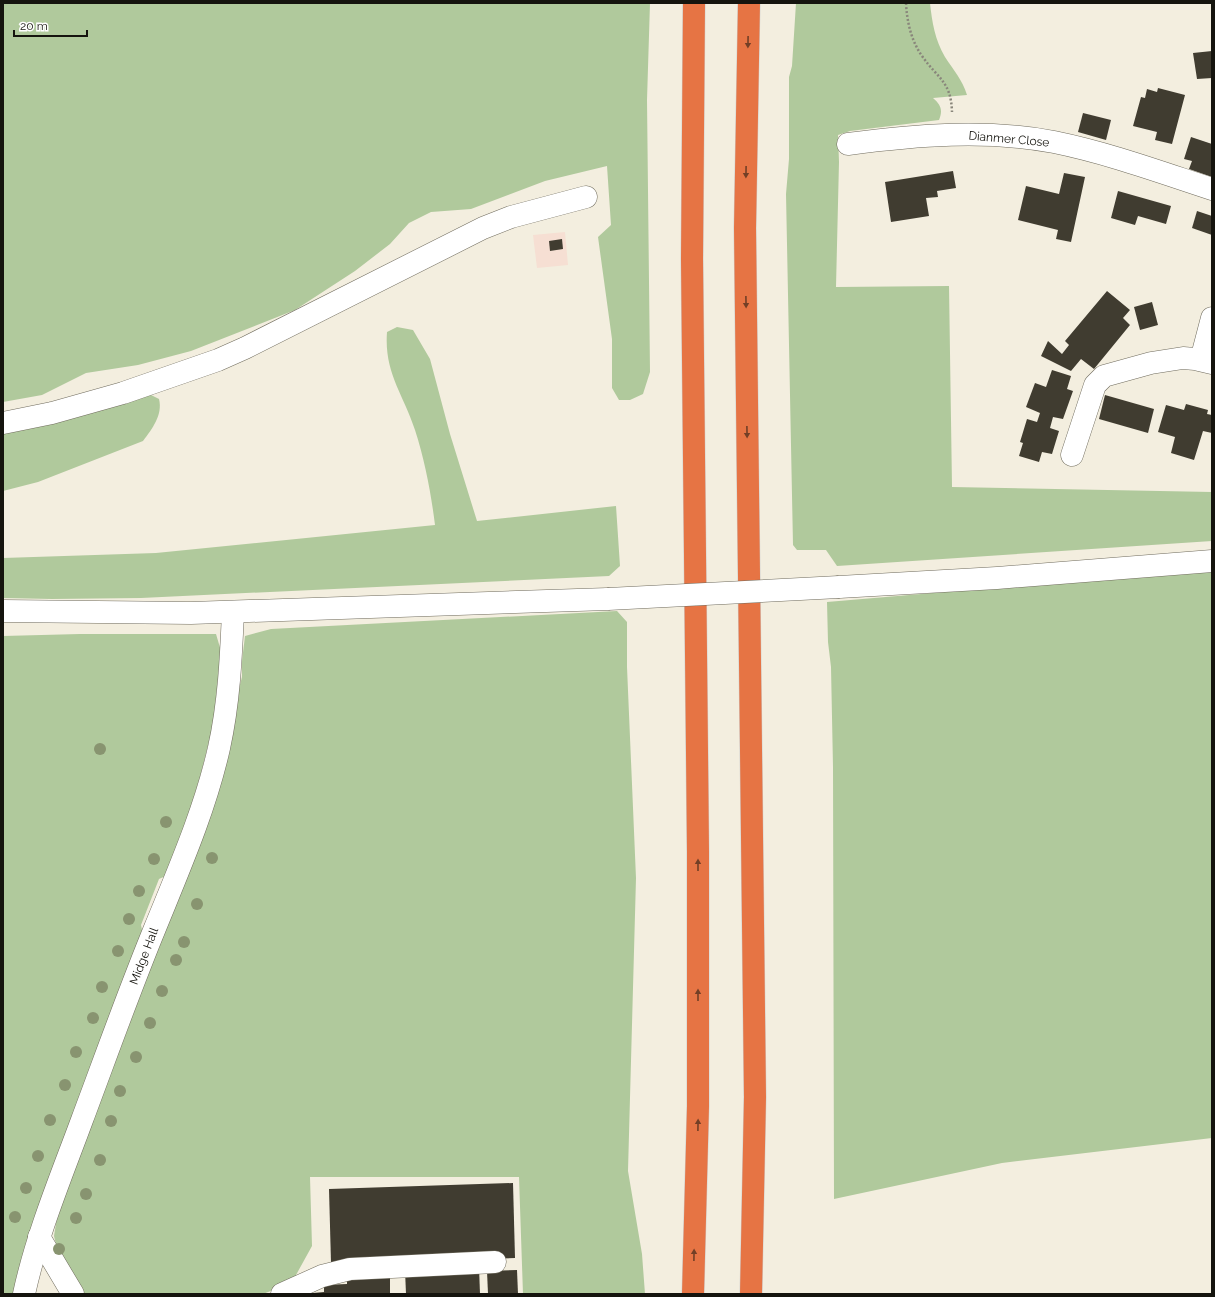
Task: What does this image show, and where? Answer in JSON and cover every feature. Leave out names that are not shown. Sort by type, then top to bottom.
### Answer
[{"type":"highway","points":[[693,1294],[698,1106],[698,914],[692,259],[694,3]]},
{"type":"highway","points":[[749,3],[745,228],[754,1089],[751,1294]]},
{"type":"street","name":"Dianmer Close","points":[[848,144],[910,136],[952,134],[1009,136],[1054,142],[1156,170],[1212,189]]},
{"type":"street","points":[[3,423],[52,413],[123,393],[201,367],[245,348],[483,228],[511,217],[586,197]]},
{"type":"street","points":[[1072,455],[1095,385],[1104,376],[1151,363],[1183,358],[1206,361],[1212,318]]},
{"type":"street","points":[[3,611],[232,612],[608,599],[997,578],[1212,561]]},
{"type":"street","name":"Midge Hall","points":[[24,1294],[39,1237],[151,938],[186,851],[207,790],[218,750],[226,712],[230,678],[232,612]]},
{"type":"street","points":[[39,1237],[73,1294]]},
{"type":"street","points":[[282,1294],[322,1276],[350,1269],[495,1262]]},
{"type":"path","points":[[906,3],[908,27],[919,50],[945,83],[952,97],[952,134]]},
{"type":"shaded area","points":[[565,232],[568,265],[537,268],[533,235]]},
{"type":"green space","points":[[3,3],[650,3],[647,100],[650,372],[643,394],[630,400],[619,400],[612,388],[612,339],[598,237],[611,225],[607,166],[545,181],[471,209],[431,212],[409,223],[390,244],[355,271],[295,310],[191,351],[138,365],[86,373],[42,395],[3,402]]},
{"type":"green space","points":[[796,3],[930,3],[936,37],[945,57],[960,80],[967,95],[933,98],[938,103],[940,108],[941,113],[939,120],[850,131],[838,135],[839,162],[836,287],[949,286],[952,487],[1212,492],[1212,541],[837,566],[826,550],[797,550],[793,545],[786,194],[789,159],[789,77],[792,66]]},
{"type":"green space","points":[[397,327],[413,330],[430,359],[450,434],[477,521],[616,506],[620,566],[609,576],[141,598],[3,598],[3,558],[156,553],[435,525],[432,501],[419,442],[395,382],[388,359],[387,332]]},
{"type":"green space","points":[[151,395],[159,399],[159,411],[156,422],[143,441],[38,482],[3,491],[3,433]]},
{"type":"green space","points":[[1212,569],[1212,1138],[1002,1163],[834,1199],[833,767],[831,667],[828,642],[827,602]]},
{"type":"green space","points":[[617,611],[627,622],[627,667],[636,878],[628,1171],[642,1254],[645,1294],[523,1294],[519,1177],[310,1177],[312,1246],[296,1275],[296,1281],[263,1294],[82,1294],[59,1257],[54,1236],[57,1217],[205,823],[242,677],[245,636],[271,629]]},
{"type":"green space","points":[[80,634],[216,634],[221,651],[213,726],[200,777],[170,874],[159,879],[141,925],[144,939],[15,1294],[3,1294],[3,636]]},
{"type":"building","points":[[1212,51],[1212,78],[1197,79],[1193,53]]},
{"type":"building","points":[[1158,88],[1185,95],[1172,144],[1155,140],[1157,132],[1133,126],[1141,97],[1145,98],[1147,89],[1157,92]]},
{"type":"building","points":[[1083,113],[1111,120],[1106,140],[1078,132]]},
{"type":"building","points":[[1191,137],[1212,144],[1212,177],[1189,169],[1192,161],[1184,159]]},
{"type":"building","points":[[953,171],[956,188],[937,191],[938,197],[926,198],[929,216],[891,222],[885,182]]},
{"type":"building","points":[[1064,173],[1085,177],[1071,242],[1056,239],[1058,230],[1018,220],[1026,186],[1059,194]]},
{"type":"building","points":[[1118,191],[1171,206],[1166,224],[1138,216],[1135,225],[1111,218]]},
{"type":"building","points":[[1197,211],[1212,216],[1212,235],[1192,228]]},
{"type":"building","points":[[562,239],[563,249],[550,251],[549,241]]},
{"type":"building","points":[[1107,291],[1130,310],[1123,318],[1130,325],[1094,369],[1081,359],[1071,371],[1041,356],[1048,341],[1062,354],[1069,345],[1065,341]]},
{"type":"building","points":[[1152,302],[1158,325],[1140,330],[1134,307]]},
{"type":"building","points":[[1052,370],[1071,376],[1067,389],[1073,391],[1063,419],[1053,417],[1050,428],[1059,431],[1052,454],[1042,452],[1039,462],[1019,456],[1023,443],[1020,442],[1027,419],[1037,422],[1040,413],[1026,407],[1035,383],[1046,387]]},
{"type":"building","points":[[1105,395],[1154,409],[1148,433],[1099,419]]},
{"type":"building","points":[[1186,404],[1208,410],[1207,414],[1212,415],[1212,433],[1203,431],[1194,460],[1171,453],[1175,437],[1158,432],[1166,405],[1184,410]]},
{"type":"building","points":[[513,1183],[515,1258],[331,1263],[329,1189]]},
{"type":"building","points":[[479,1267],[480,1294],[406,1294],[405,1270]]},
{"type":"building","points":[[390,1269],[390,1294],[302,1294],[324,1292],[324,1285],[347,1284],[347,1276]]},
{"type":"building","points":[[517,1270],[518,1294],[488,1294],[487,1271]]}]
